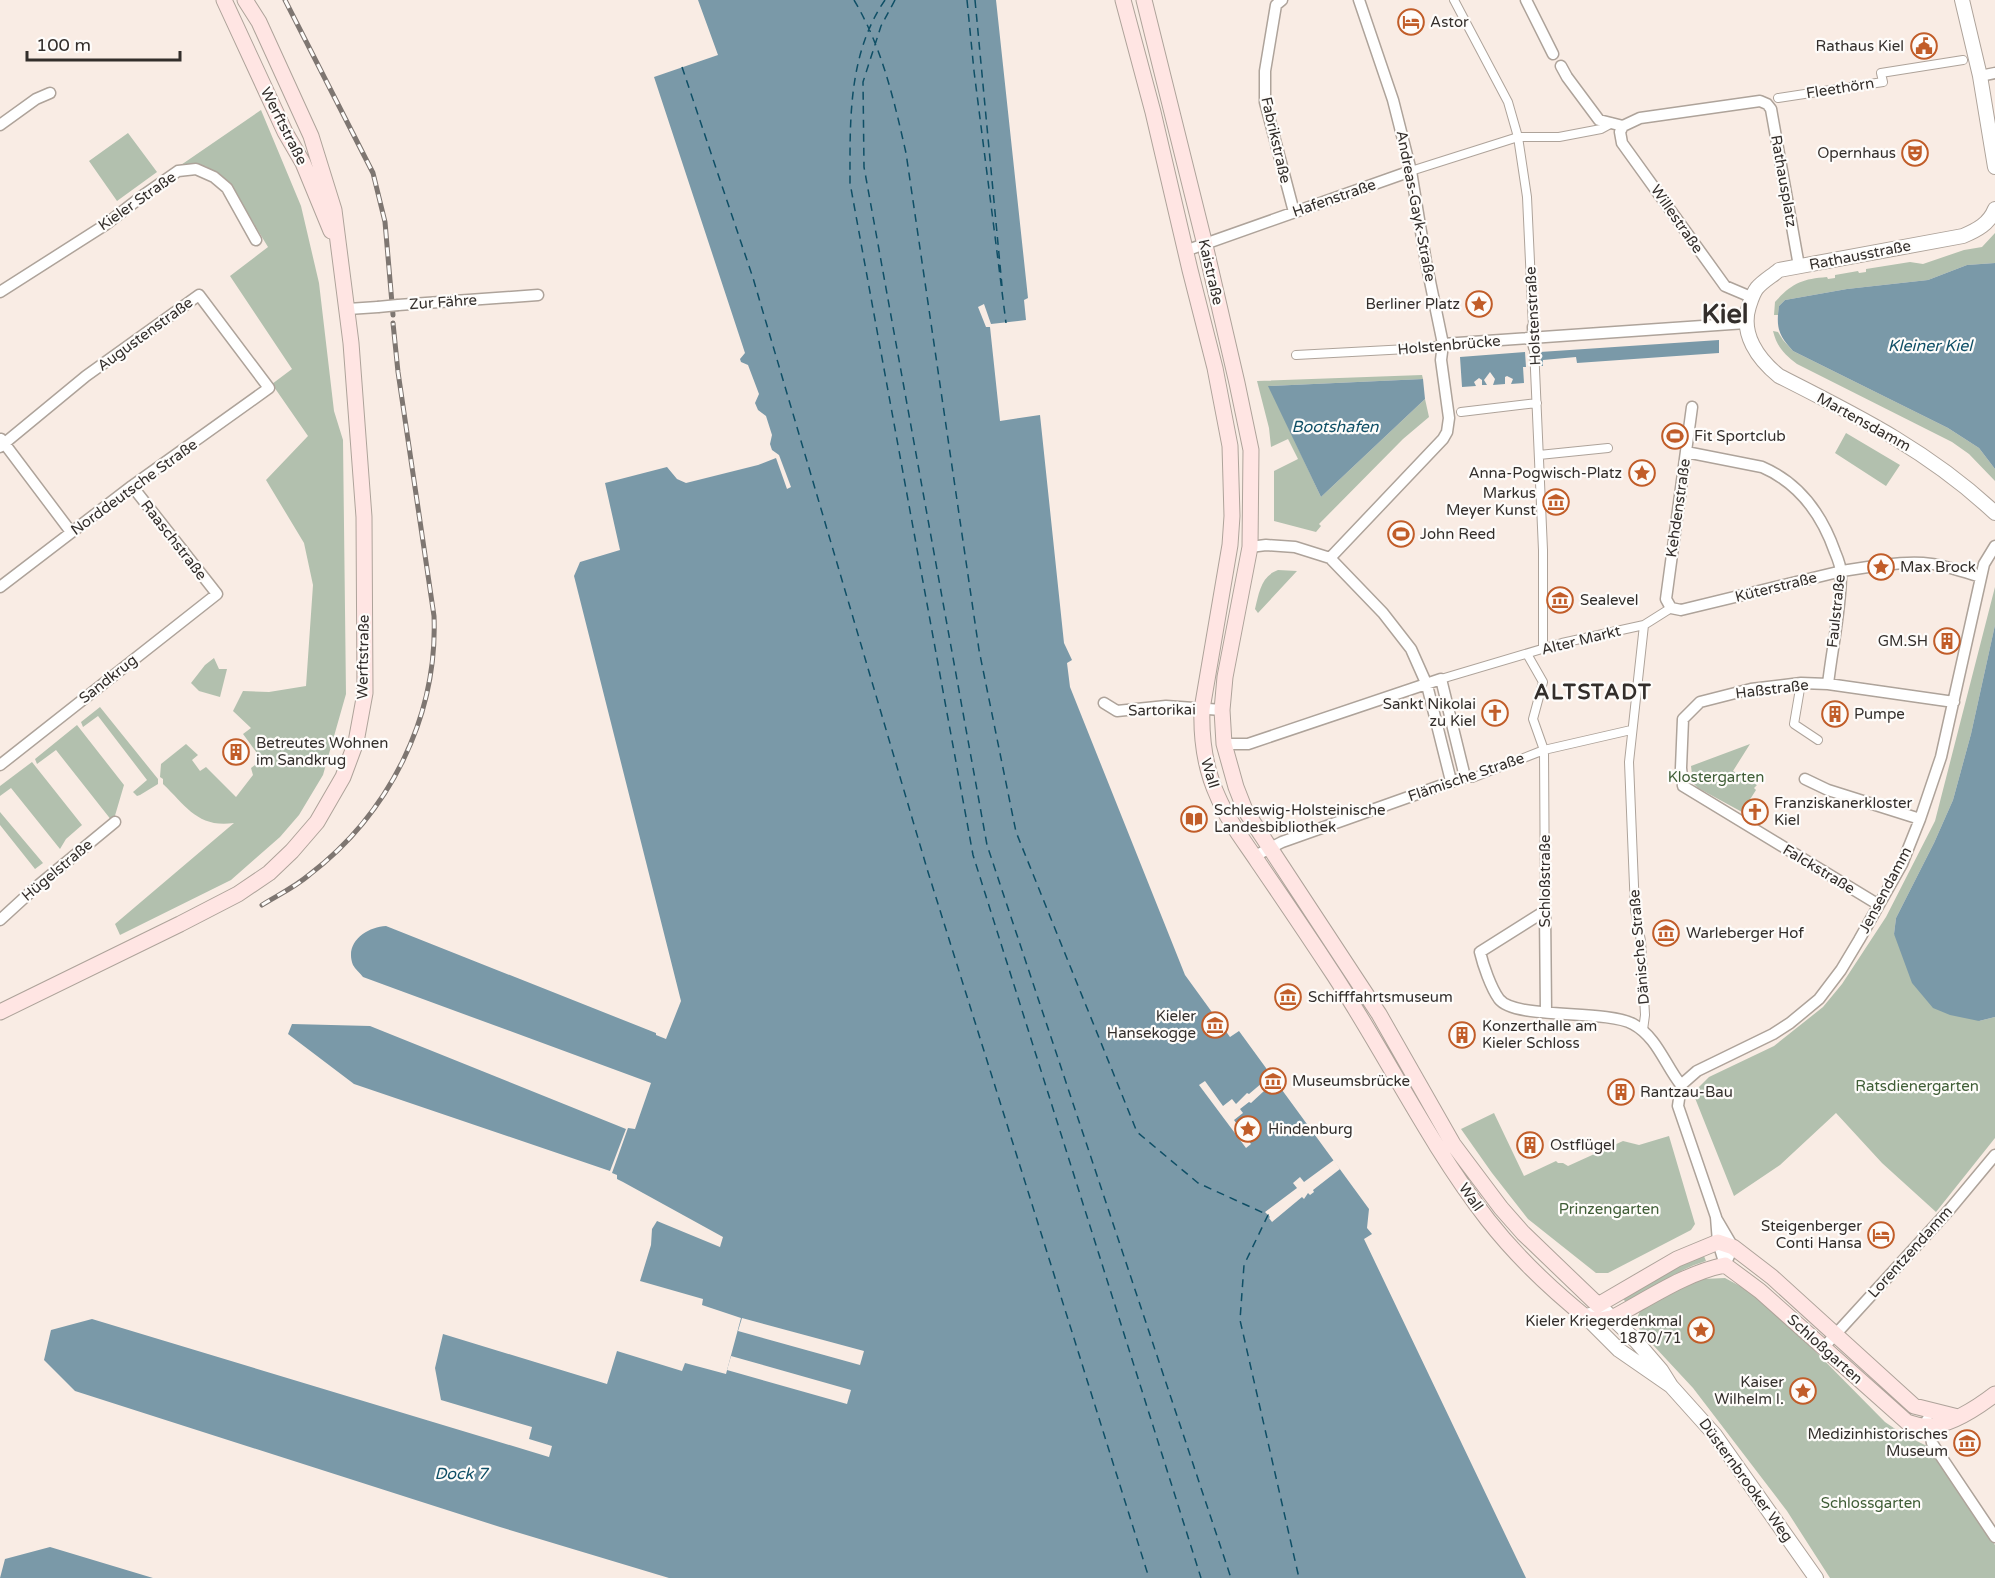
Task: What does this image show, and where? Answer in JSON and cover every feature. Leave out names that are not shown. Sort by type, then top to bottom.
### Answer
[{"type":"main road","name":"Werftstraße","points":[[224,0],[285,132],[303,163],[340,254]]},
{"type":"main road","name":"Werftstraße","points":[[0,1012],[238,894],[269,873],[292,851],[316,822],[343,777],[356,742],[365,693],[364,517],[348,309],[334,210],[311,136],[259,22],[245,0]]},
{"type":"main road","name":"Kaistraße","points":[[1123,0],[1153,112],[1226,420],[1232,516],[1230,545]]},
{"type":"main road","name":"Kaistraße","points":[[1144,0],[1162,64],[1238,383],[1251,450],[1250,547]]},
{"type":"main road","name":"Wall","points":[[1230,545],[1202,709],[1203,750],[1218,797],[1233,826],[1350,1001],[1425,1127],[1490,1222],[1543,1280],[1588,1319]]},
{"type":"main road","name":"Wall","points":[[1250,547],[1225,676],[1222,710],[1224,744],[1230,771],[1243,804],[1269,848],[1364,991],[1398,1047],[1441,1127],[1468,1165],[1523,1233],[1598,1305]]},
{"type":"main road","points":[[1598,1305],[1677,1259],[1718,1242],[1733,1247]]},
{"type":"main road","name":"Schloßgarten","points":[[1733,1247],[1772,1277],[1902,1418],[1907,1422],[1927,1427]]},
{"type":"main road","points":[[1588,1319],[1612,1318],[1688,1278],[1725,1265]]},
{"type":"main road","name":"Schloßgarten","points":[[1725,1265],[1914,1406],[1958,1417]]},
{"type":"main road","points":[[1927,1427],[1972,1411],[1995,1394]]},
{"type":"street","name":"Fabrikstraße","points":[[1282,0],[1276,5],[1265,71],[1265,102],[1294,212]]},
{"type":"street","name":"Andreas-Gayk-Straße","points":[[1330,558],[1443,439],[1447,432],[1448,413],[1441,360],[1443,344],[1426,262],[1411,171],[1393,100],[1359,0]]},
{"type":"street","name":"Holstenstraße","points":[[1455,0],[1508,102],[1518,136],[1527,197],[1539,455],[1543,648]]},
{"type":"street","points":[[1526,0],[1553,54]]},
{"type":"street","points":[[1962,0],[1980,76],[1995,167]]},
{"type":"street","name":"Fleethörn","points":[[1778,98],[1883,82],[1881,73],[1964,60]]},
{"type":"street","points":[[1561,66],[1599,120],[1617,125]]},
{"type":"street","points":[[1980,76],[1995,73]]},
{"type":"street","points":[[0,125],[36,99],[50,93]]},
{"type":"street","name":"Rathausplatz","points":[[1617,125],[1640,118],[1760,101],[1767,104],[1771,109],[1798,266]]},
{"type":"street","name":"Hafenstraße","points":[[1185,251],[1411,171],[1518,136],[1559,137],[1617,125]]},
{"type":"street","name":"Willestraße","points":[[1617,125],[1622,143],[1725,286],[1751,297]]},
{"type":"street","name":"Kieler Straße","points":[[0,292],[105,225],[178,171],[196,169],[214,177],[227,188],[256,240]]},
{"type":"street","name":"Rathausstraße","points":[[1751,297],[1756,289],[1779,270],[1963,236],[1980,229],[1995,209]]},
{"type":"street","name":"Augustenstraße","points":[[1,442],[86,376],[199,295],[269,388]]},
{"type":"street","name":"Zur Fähre","points":[[348,309],[538,296]]},
{"type":"street","points":[[1746,323],[1751,297]]},
{"type":"street","name":"Holstenbrücke","points":[[1296,355],[1422,348],[1443,344],[1746,323]]},
{"type":"street","name":"Martensdamm","points":[[1746,323],[1749,340],[1766,366],[1779,376],[1897,438],[1945,470],[1995,513]]},
{"type":"street","name":"Norddeutsche Straße","points":[[0,587],[132,486],[269,388]]},
{"type":"street","points":[[1461,412],[1537,403]]},
{"type":"street","name":"Kehdenstraße","points":[[1671,608],[1666,599],[1692,407]]},
{"type":"street","points":[[1,442],[71,532]]},
{"type":"street","points":[[1539,455],[1608,448]]},
{"type":"street","name":"Faulstraße","points":[[1686,452],[1762,467],[1801,493],[1812,505],[1833,545],[1842,571],[1828,684]]},
{"type":"street","name":"Raaschstraße","points":[[132,486],[217,594]]},
{"type":"street","points":[[1230,545],[1295,547],[1330,558],[1383,613],[1411,649],[1427,685],[1451,781]]},
{"type":"street","name":"Jensendamm","points":[[1681,1085],[1696,1071],[1782,1029],[1819,999],[1841,970],[1879,905],[1902,864],[1941,756],[1984,564],[1995,546]]},
{"type":"street","name":"Küterstraße","points":[[1671,608],[1681,610],[1842,571],[1912,561],[1933,562],[1981,577]]},
{"type":"street","name":"Sandkrug","points":[[0,765],[217,594]]},
{"type":"street","name":"Alter Markt","points":[[1544,750],[1533,719],[1543,681],[1527,654],[1543,648],[1644,625],[1671,608]]},
{"type":"street","name":"Alter Markt","points":[[1631,730],[1644,625]]},
{"type":"street","points":[[1224,744],[1248,744],[1441,679],[1527,654]]},
{"type":"street","points":[[1441,679],[1465,777]]},
{"type":"street","points":[[1801,683],[1794,724],[1818,740]]},
{"type":"street","name":"Haßstraße","points":[[1681,768],[1683,719],[1700,702],[1750,689],[1801,683],[1828,684],[1953,702]]},
{"type":"street","name":"Sartorikai","points":[[1104,703],[1117,711],[1166,706],[1222,710]]},
{"type":"street","points":[[1544,750],[1631,730]]},
{"type":"street","name":"Dänische Straße","points":[[1631,730],[1630,828],[1636,915],[1642,952],[1645,1015],[1643,1030]]},
{"type":"street","name":"Flämische Straße","points":[[1254,856],[1269,848],[1451,781],[1465,777],[1472,778],[1544,750]]},
{"type":"street","name":"Schloßstraße","points":[[1544,750],[1546,1012]]},
{"type":"street","name":"Falckstraße","points":[[1681,768],[1683,786],[1879,905]]},
{"type":"street","points":[[1805,779],[1828,790],[1920,819]]},
{"type":"street","name":"Hügelstraße","points":[[0,920],[34,888],[115,822]]},
{"type":"street","points":[[1545,910],[1480,952],[1499,998],[1514,1007],[1568,1015],[1614,1017],[1643,1030],[1681,1085],[1678,1106],[1716,1217],[1733,1247],[1725,1265]]},
{"type":"street","points":[[1350,1001],[1364,991]]},
{"type":"street","name":"Lorentzendamm","points":[[1829,1341],[1950,1209],[1995,1155]]},
{"type":"street","points":[[1716,1217],[1718,1242],[1725,1265]]},
{"type":"street","points":[[1588,1319],[1598,1305]]},
{"type":"street","name":"Wall","points":[[1598,1305],[1612,1318]]},
{"type":"street","name":"Düsternbrooker Weg","points":[[1612,1318],[1650,1357],[1671,1386],[1715,1435],[1816,1578]]},
{"type":"street","name":"Wall","points":[[1588,1319],[1605,1337]]},
{"type":"street","name":"Düsternbrooker Weg","points":[[1605,1337],[1619,1350],[1671,1386]]},
{"type":"street","points":[[1928,1411],[1927,1427],[1932,1443],[1995,1537]]},
{"type":"green space","points":[[261,110],[301,206],[319,283],[334,411],[343,440],[346,694],[323,775],[299,815],[280,837],[231,880],[120,935],[115,924],[234,823],[211,822],[194,814],[163,784],[163,779],[160,777],[161,764],[186,744],[198,755],[192,760],[200,771],[206,767],[236,797],[253,775],[251,768],[262,760],[243,734],[251,728],[233,711],[243,691],[269,692],[306,686],[313,585],[304,543],[266,480],[308,436],[272,384],[292,369],[230,276],[268,247],[228,181],[205,166],[178,167]]},
{"type":"green space","points":[[128,133],[157,172],[117,201],[89,161]]},
{"type":"green space","points":[[1995,233],[1995,263],[1967,265],[1928,280],[1847,289],[1785,300],[1779,306],[1778,315],[1774,315],[1775,302],[1792,286],[1804,281],[1835,278],[1835,275],[1866,272],[1866,269],[1910,262],[1923,264],[1964,250],[1982,247]]},
{"type":"green space","points":[[1773,331],[1778,332],[1793,351],[1948,428],[1979,448],[1995,469],[1995,481],[1969,454],[1952,442],[1797,364],[1782,350]]},
{"type":"green space","points":[[1422,375],[1423,379],[1269,386],[1321,497],[1425,399],[1429,417],[1403,439],[1319,524],[1321,526],[1316,532],[1274,521],[1274,471],[1298,459],[1288,439],[1271,447],[1269,428],[1257,381]]},
{"type":"green space","points":[[1846,433],[1900,465],[1886,486],[1835,453]]},
{"type":"green space","points":[[1278,570],[1297,571],[1258,613],[1255,609],[1264,581]]},
{"type":"green space","name":"Ratsdienergarten","points":[[1995,587],[1995,625],[1971,734],[1953,800],[1896,918],[1894,934],[1979,1021],[1995,1017],[1995,1138],[1936,1212],[1882,1163],[1836,1113],[1780,1165],[1734,1196],[1693,1093],[1709,1077],[1774,1046],[1823,1007],[1842,984],[1886,917],[1935,821]]},
{"type":"green space","points":[[214,658],[219,669],[227,669],[220,697],[199,691],[191,683],[205,665]]},
{"type":"green space","points":[[100,707],[158,779],[158,784],[140,795],[137,796],[133,792],[147,780],[98,716],[83,727],[81,722]]},
{"type":"green space","points":[[77,725],[124,785],[112,821],[56,750],[37,764],[35,759]]},
{"type":"green space","name":"Klostergarten","points":[[1750,744],[1733,771],[1757,785],[1742,812],[1693,783],[1691,766]]},
{"type":"green space","points":[[32,762],[82,825],[66,839],[60,849],[11,788],[0,796],[0,786]]},
{"type":"green space","points":[[0,812],[43,863],[35,869],[0,825]]},
{"type":"green space","name":"Prinzengarten","points":[[1494,1113],[1524,1176],[1556,1161],[1568,1166],[1623,1141],[1639,1145],[1669,1136],[1695,1224],[1691,1230],[1608,1273],[1596,1273],[1528,1219],[1461,1129]]},
{"type":"green space","points":[[1704,1256],[1706,1261],[1656,1285],[1628,1304],[1623,1299],[1677,1267]]},
{"type":"green space","name":"Schlossgarten","points":[[1725,1278],[1751,1292],[1804,1340],[1885,1422],[1904,1435],[1927,1446],[1995,1545],[1995,1578],[1830,1578],[1787,1511],[1693,1388],[1640,1331],[1636,1320],[1641,1309],[1690,1283],[1703,1279]]},
{"type":"water","name":"Dock 7","points":[[698,0],[996,0],[1028,298],[1024,300],[1026,320],[991,324],[984,304],[978,307],[986,327],[990,327],[1000,421],[1040,415],[1064,643],[1072,660],[1067,663],[1070,687],[1185,975],[1230,1037],[1239,1031],[1369,1209],[1367,1228],[1372,1234],[1364,1239],[1526,1578],[669,1578],[500,1527],[75,1391],[44,1360],[51,1330],[92,1319],[549,1457],[552,1446],[529,1439],[532,1427],[441,1400],[435,1368],[443,1334],[607,1384],[617,1351],[682,1371],[685,1363],[726,1374],[741,1318],[702,1305],[703,1299],[640,1281],[651,1245],[652,1229],[657,1221],[720,1247],[723,1237],[617,1179],[617,1175],[612,1173],[628,1128],[635,1129],[651,1083],[363,977],[354,966],[351,957],[354,943],[359,937],[372,929],[386,926],[656,1033],[666,1039],[681,1001],[574,576],[580,562],[620,550],[605,483],[667,467],[677,479],[686,483],[758,465],[776,458],[787,489],[791,487],[779,455],[772,450],[770,444],[772,435],[766,416],[758,410],[755,403],[759,394],[748,365],[741,362],[740,359],[745,353],[654,77],[718,55]]},
{"type":"water","name":"Kleiner Kiel","points":[[1995,263],[1995,469],[1979,448],[1948,428],[1793,351],[1779,330],[1779,306],[1785,300],[1847,289],[1928,280],[1967,265]]},
{"type":"water","points":[[1719,340],[1719,353],[1577,363],[1576,357],[1543,360],[1543,366],[1541,366],[1540,352]]},
{"type":"water","points":[[1525,352],[1524,383],[1511,384],[1513,379],[1507,376],[1505,384],[1493,385],[1495,379],[1490,372],[1484,380],[1487,385],[1482,385],[1482,380],[1479,378],[1474,382],[1476,386],[1462,387],[1460,357]]},
{"type":"water","name":"Bootshafen","points":[[1423,379],[1425,399],[1321,497],[1268,386]]},
{"type":"water","points":[[1995,625],[1995,1017],[1979,1021],[1950,1015],[1933,1008],[1912,983],[1894,934],[1896,918],[1953,800],[1971,734]]},
{"type":"water","points":[[292,1024],[370,1026],[626,1129],[610,1171],[354,1084],[288,1034]]},
{"type":"water","points":[[50,1547],[153,1578],[0,1578],[5,1559]]},
{"type":"pier","points":[[1273,1077],[1276,1081],[1267,1088],[1268,1090],[1240,1109],[1243,1113],[1234,1120],[1251,1144],[1246,1148],[1199,1085],[1205,1081],[1223,1106],[1232,1099],[1236,1104],[1247,1093],[1249,1094]]},
{"type":"pier","points":[[1334,1160],[1340,1169],[1313,1190],[1314,1192],[1310,1195],[1308,1193],[1304,1199],[1302,1197],[1272,1222],[1265,1212],[1297,1188],[1293,1183],[1300,1177],[1304,1182]]},
{"type":"pier","points":[[742,1318],[864,1351],[860,1365],[738,1331]]},
{"type":"pier","points":[[731,1356],[851,1390],[847,1404],[727,1370]]},
{"type":"ferry route","points":[[854,0],[880,55],[906,153],[979,650],[1016,832],[1137,1132],[1198,1183],[1268,1215],[1244,1265],[1240,1320],[1299,1578]]},
{"type":"ferry route","points":[[885,0],[873,21],[858,65],[851,112],[850,183],[973,855],[1201,1578]]},
{"type":"ferry route","points":[[895,0],[881,26],[863,82],[864,167],[987,845],[1231,1578]]},
{"type":"ferry route","points":[[967,0],[1006,323]]},
{"type":"ferry route","points":[[975,0],[1002,286]]},
{"type":"ferry route","points":[[682,67],[753,278],[928,872],[1149,1578]]},
{"type":"railway","points":[[285,0],[373,173],[385,222],[393,315]]},
{"type":"railway","points":[[262,905],[309,875],[338,851],[363,823],[385,793],[403,760],[417,726],[427,690],[433,654],[434,616],[398,372],[393,323]]},
{"type":"place","name":"Astor","points":[[1411,22]]},
{"type":"place","name":"Rathaus Kiel","points":[[1924,46]]},
{"type":"place","name":"Opernhaus","points":[[1915,153]]},
{"type":"place","name":"Berliner Platz","points":[[1479,304]]},
{"type":"place","name":"Fit Sportclub","points":[[1675,436]]},
{"type":"place","name":"Anna-Pogwisch-Platz","points":[[1642,473]]},
{"type":"place","name":"Markus Meyer Kunst","points":[[1556,502]]},
{"type":"place","name":"John Reed","points":[[1401,534]]},
{"type":"place","name":"Max Brock","points":[[1881,567]]},
{"type":"place","name":"Sealevel","points":[[1560,600]]},
{"type":"place","name":"GM.SH","points":[[1947,641]]},
{"type":"place","name":"Sankt Nikolai zu Kiel","points":[[1495,713]]},
{"type":"place","name":"Pumpe","points":[[1835,714]]},
{"type":"place","name":"Betreutes Wohnen im Sandkrug","points":[[236,752]]},
{"type":"place","name":"Franziskanerkloster Kiel","points":[[1755,812]]},
{"type":"place","name":"Schleswig-Holsteinische Landesbibliothek","points":[[1194,819]]},
{"type":"place","name":"Warleberger Hof","points":[[1666,933]]},
{"type":"place","name":"Schifffahrtsmuseum","points":[[1288,997]]},
{"type":"place","name":"Kieler Hansekogge","points":[[1215,1025]]},
{"type":"place","name":"Konzerthalle am Kieler Schloss","points":[[1462,1035]]},
{"type":"place","name":"Museumsbrücke","points":[[1273,1081]]},
{"type":"place","name":"Rantzau-Bau","points":[[1621,1092]]},
{"type":"place","name":"Hindenburg","points":[[1248,1129]]},
{"type":"place","name":"Ostflügel","points":[[1530,1145]]},
{"type":"place","name":"Steigenberger Conti Hansa","points":[[1881,1235]]},
{"type":"place","name":"Kieler Kriegerdenkmal 1870/71","points":[[1701,1330]]},
{"type":"place","name":"Kaiser Wilhelm I.","points":[[1803,1391]]},
{"type":"place","name":"Medizinhistorisches Museum","points":[[1967,1443]]},
{"type":"district","name":"Kiel","points":[[1725,314]]},
{"type":"district","name":"ALTSTADT","points":[[1593,692]]}]
